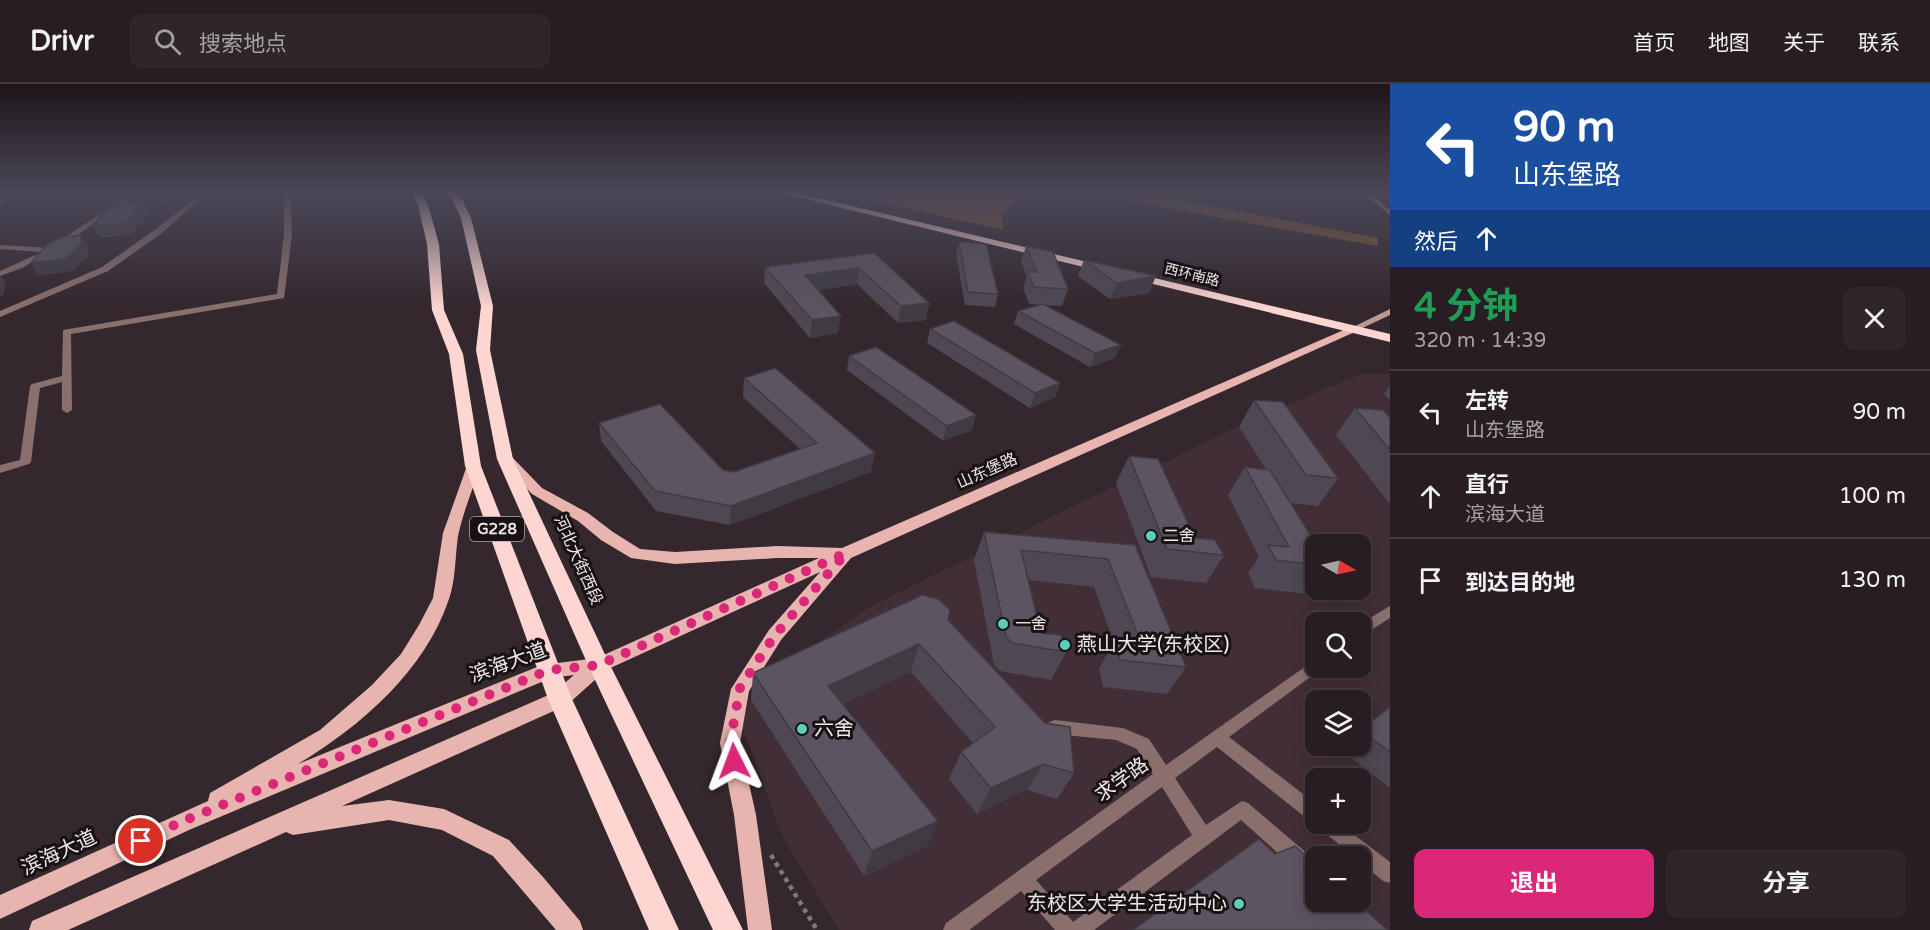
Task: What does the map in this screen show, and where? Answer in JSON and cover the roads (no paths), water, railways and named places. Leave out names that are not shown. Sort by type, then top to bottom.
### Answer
[{"type":"highway","name":"G228","points":[[429,230],[433,244],[438,310],[456,354],[473,466],[560,699],[664,930]]},
{"type":"highway","name":"河北大街西段","points":[[470,230],[487,306],[483,350],[506,459],[599,665],[728,930]]},
{"type":"highway","name":"西环南路","points":[[947,230],[1359,327],[1390,330]]},
{"type":"highway","name":"西环南路","points":[[965,230],[1359,327],[1390,338]]},
{"type":"main road","name":"山东堡路","points":[[599,665],[1390,312]]},
{"type":"main road","points":[[506,459],[537,491],[583,517],[607,536],[636,554],[675,558],[777,552],[846,553]]},
{"type":"main road","points":[[181,822],[269,768],[327,736],[379,691],[407,659],[426,629],[441,598],[451,532],[473,466]]},
{"type":"main road","points":[[760,930],[745,815],[730,743],[740,688],[775,635],[846,553]]},
{"type":"main road","points":[[41,930],[560,699],[599,665]]},
{"type":"main road","name":"滨海大道","points":[[0,907],[181,822],[549,670],[599,665]]},
{"type":"main road","points":[[206,856],[298,822],[389,810],[444,820],[501,848],[535,885],[571,930]]},
{"type":"street","points":[[0,274],[20,266],[83,230]]},
{"type":"street","points":[[0,314],[105,269],[160,230]]},
{"type":"street","points":[[67,410],[66,332],[281,296],[288,230]]},
{"type":"street","points":[[0,247],[49,250]]},
{"type":"street","points":[[0,469],[25,462],[35,386],[67,378]]},
{"type":"street","points":[[1371,624],[1390,611]]},
{"type":"street","name":"求学路","points":[[953,930],[1305,673]]},
{"type":"street","points":[[1041,725],[1117,733],[1143,744],[1204,837]]},
{"type":"street","points":[[1217,737],[1305,806]]},
{"type":"street","points":[[1078,930],[1242,809],[1305,864]]},
{"type":"street","points":[[1340,834],[1390,874]]},
{"type":"street","points":[[1023,879],[1068,930]]},
{"type":"place","name":"二舍","points":[[1151,536]]},
{"type":"place","name":"一舍","points":[[1003,624]]},
{"type":"place","name":"燕山大学(东校区)","points":[[1065,645]]},
{"type":"place","name":"六舍","points":[[802,729]]},
{"type":"place","name":"东校区大学生活动中心","points":[[1239,904]]}]
